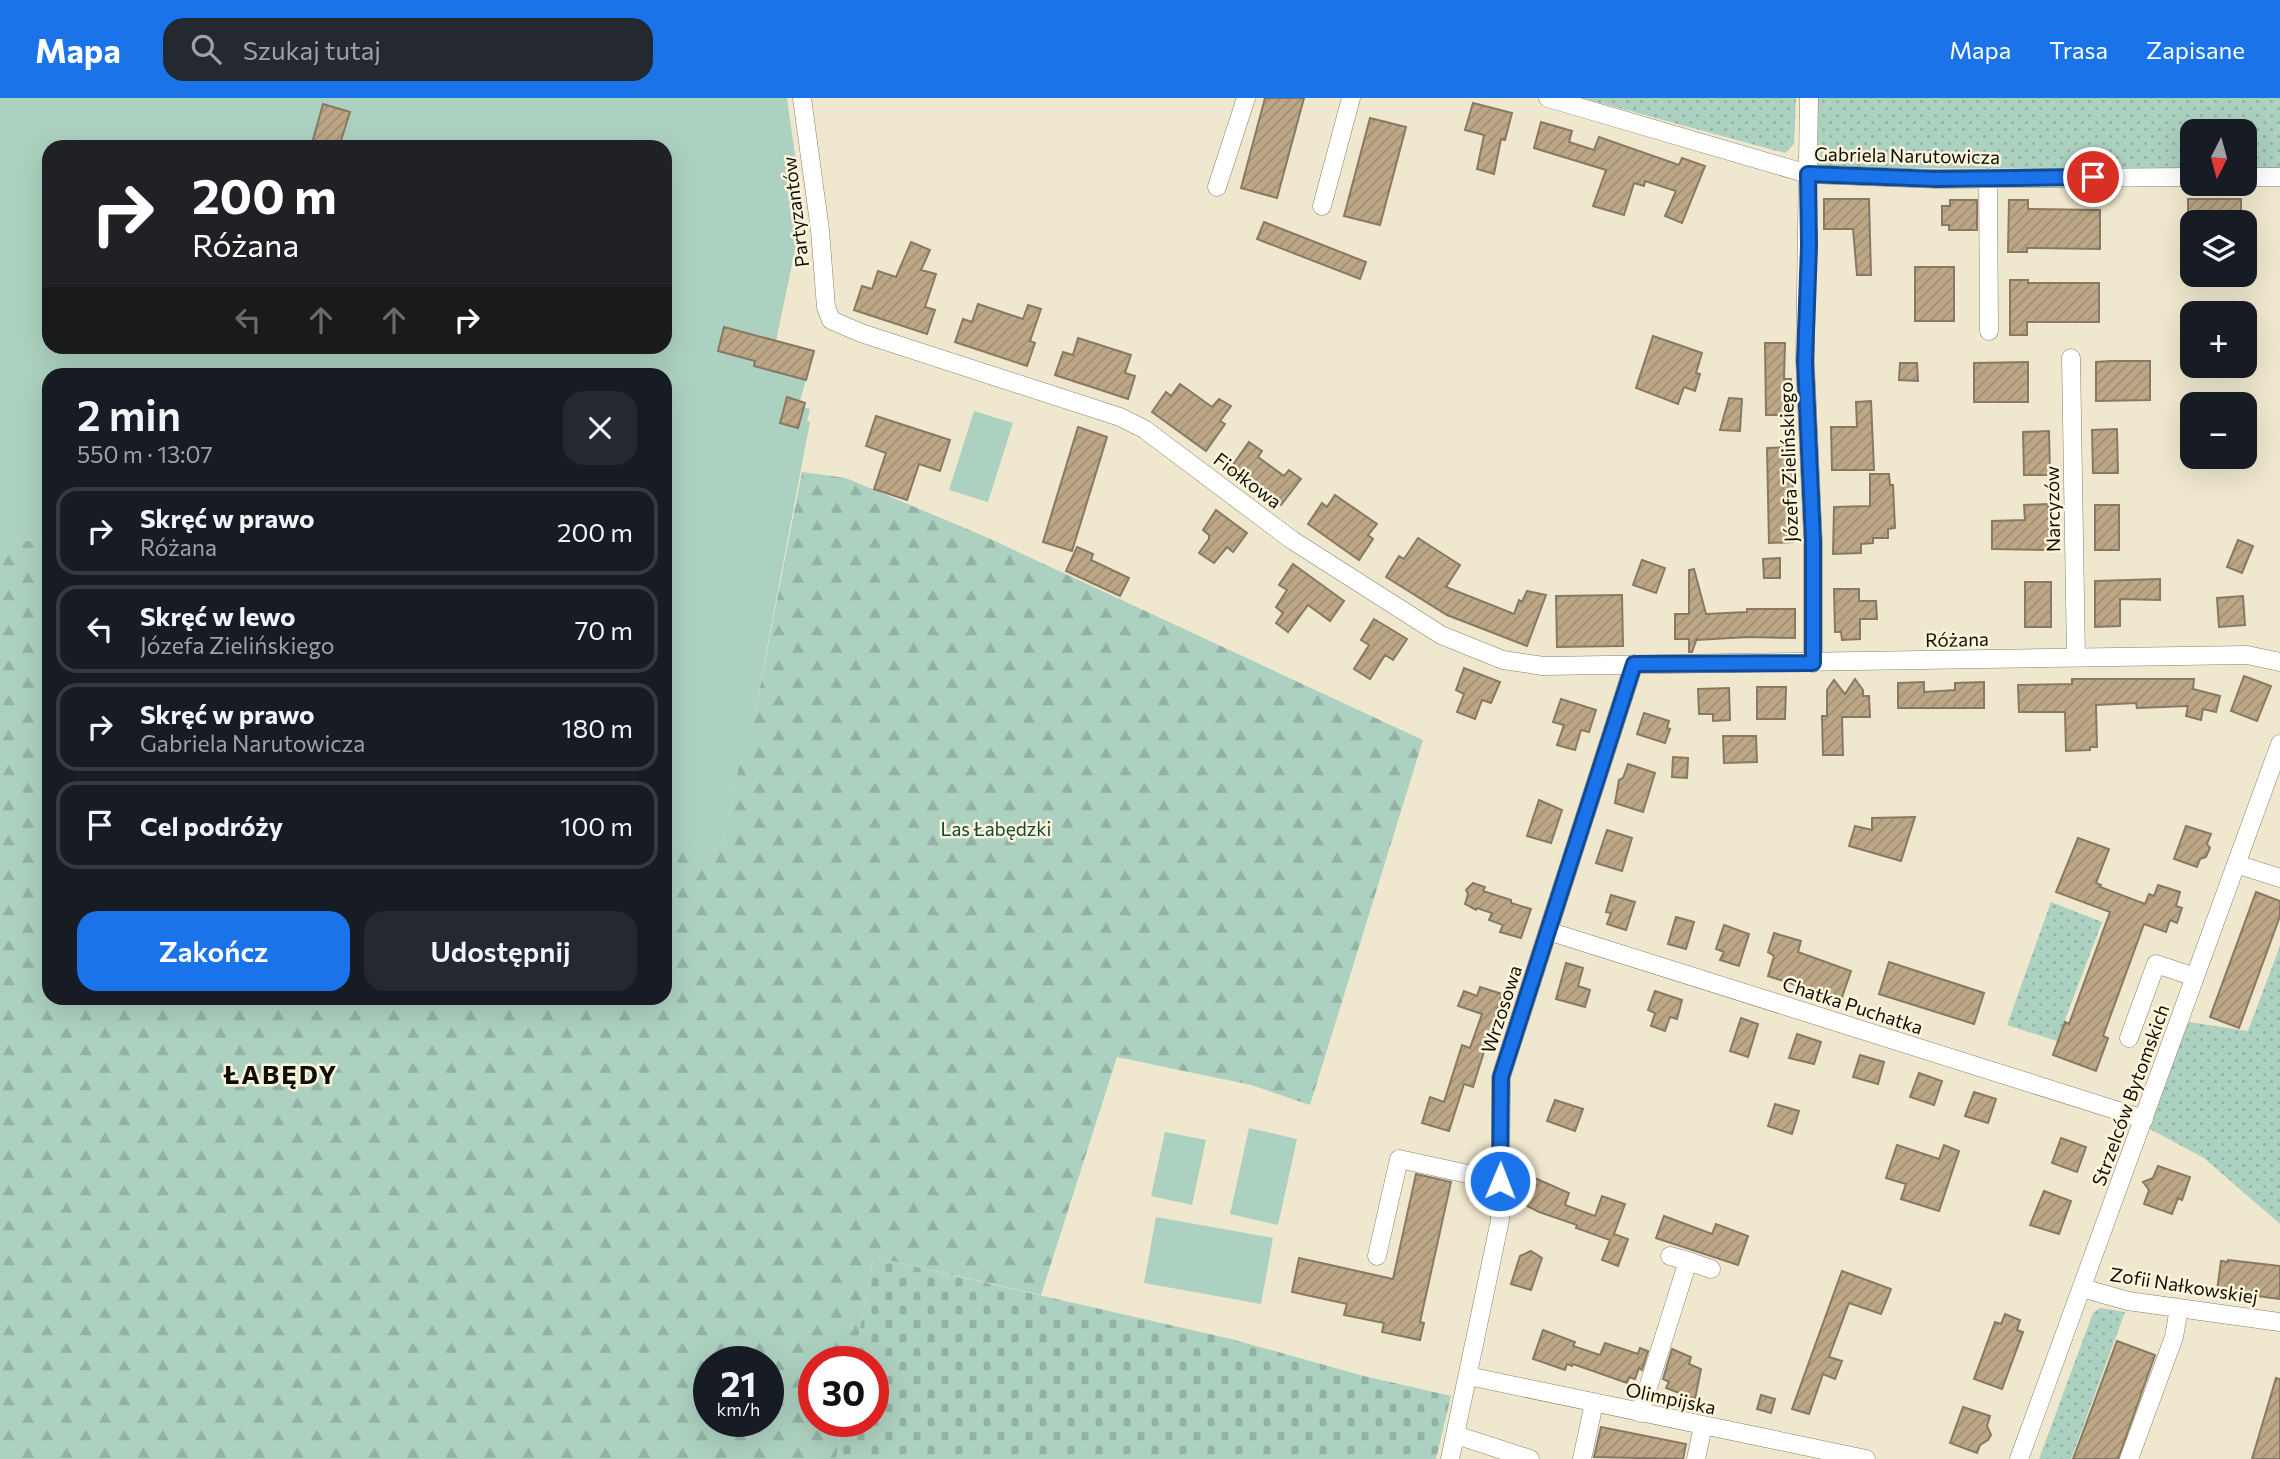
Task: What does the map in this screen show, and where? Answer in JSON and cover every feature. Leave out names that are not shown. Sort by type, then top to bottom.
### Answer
[{"type":"street","name":"Partyzantów","points":[[802,98],[820,230],[826,307],[831,320]]},
{"type":"street","points":[[1217,187],[1246,98]]},
{"type":"street","points":[[1322,206],[1351,98]]},
{"type":"street","name":"Gabriela Narutowicza","points":[[1548,98],[1808,174],[1988,178],[2180,177]]},
{"type":"street","name":"Józefa Zielińskiego","points":[[1809,98],[1809,246],[1805,361],[1813,540],[1813,663]]},
{"type":"street","points":[[2258,177],[2280,177]]},
{"type":"street","points":[[1988,178],[1989,331]]},
{"type":"street","name":"Fiołkowa","points":[[831,320],[1120,417],[1144,429],[1292,540],[1441,635],[1503,660],[1543,666],[1634,664]]},
{"type":"street","name":"Narcyzów","points":[[2071,358],[2076,658]]},
{"type":"street","name":"Różana","points":[[1634,664],[2247,654],[2280,662]]},
{"type":"street","name":"Wrzosowa","points":[[1450,1459],[1500,1220],[1501,1077],[1634,664]]},
{"type":"street","name":"Strzelców Bytomskich","points":[[2019,1459],[2280,744]]},
{"type":"street","points":[[2236,864],[2280,877]]},
{"type":"street","name":"Chatka Puchatka","points":[[1548,930],[2144,1119]]},
{"type":"street","points":[[2129,1038],[2156,964],[2195,977]]},
{"type":"street","points":[[1377,1256],[1399,1159],[1500,1181]]},
{"type":"street","points":[[1640,1413],[1679,1259],[1711,1269]]},
{"type":"street","name":"Zofii Nałkowskiej","points":[[2082,1288],[2128,1301],[2280,1322]]},
{"type":"street","points":[[2129,1459],[2174,1337],[2179,1308]]},
{"type":"street","name":"Olimpijska","points":[[1468,1376],[1703,1426],[1817,1454],[1866,1459]]},
{"type":"street","points":[[1582,1459],[1594,1403]]},
{"type":"street","points":[[1696,1459],[1703,1426]]},
{"type":"street","points":[[1456,1435],[1530,1459]]},
{"type":"green space","points":[[0,98],[787,98],[803,212],[776,341],[814,351],[800,401],[805,403],[804,407],[810,409],[807,421],[810,422],[747,754],[739,765],[723,843],[716,850],[672,841],[672,368],[42,368],[42,544],[0,535]]},
{"type":"green space","points":[[1582,98],[1796,98],[1794,144],[1785,153]]},
{"type":"green space","points":[[1816,98],[2280,98],[2280,170],[2258,170],[2258,119],[2180,119],[2180,169],[1823,168],[1815,162]]},
{"type":"green space","points":[[974,411],[1013,423],[988,502],[949,490]]},
{"type":"green space","name":"Las Łabędzki","points":[[802,472],[846,478],[986,537],[1423,740],[1310,1105],[1251,1085],[1117,1057],[1041,1295],[873,1257],[857,1346],[798,1346],[798,1437],[840,1437],[836,1459],[0,1459],[0,535],[42,544],[42,1005],[672,1005],[672,841],[716,850],[723,843],[739,765],[747,753]]},
{"type":"green space","points":[[2051,902],[2102,922],[2057,1041],[2007,1025]]},
{"type":"green space","points":[[2280,946],[2280,1224],[2204,1158],[2146,1127],[2189,1022],[2248,1031]]},
{"type":"green space","points":[[1249,1128],[1297,1139],[1278,1225],[1230,1214]]},
{"type":"green space","points":[[1165,1132],[1206,1140],[1192,1205],[1151,1196]]},
{"type":"green space","points":[[1156,1217],[1273,1238],[1261,1304],[1144,1283]]},
{"type":"green space","points":[[873,1257],[1231,1339],[1364,1376],[1451,1396],[1436,1459],[836,1459],[840,1437],[889,1437],[889,1346],[857,1346]]},
{"type":"green space","points":[[2100,1308],[2125,1312],[2071,1459],[2039,1459],[2093,1313]]},
{"type":"building","points":[[1265,98],[1304,98],[1277,198],[1241,188]]},
{"type":"building","points":[[1473,103],[1512,113],[1505,140],[1501,139],[1494,174],[1477,169],[1484,135],[1465,130]]},
{"type":"building","points":[[323,104],[350,112],[341,140],[313,140]]},
{"type":"building","points":[[1370,118],[1406,127],[1380,225],[1344,216]]},
{"type":"building","points":[[1541,122],[1572,131],[1569,142],[1594,150],[1599,137],[1679,165],[1682,158],[1705,166],[1682,223],[1665,216],[1676,191],[1645,181],[1644,186],[1634,183],[1624,215],[1593,206],[1606,170],[1534,148]]},
{"type":"building","points":[[1824,199],[1869,199],[1871,275],[1857,275],[1853,229],[1824,229]]},
{"type":"building","points":[[2188,199],[2241,199],[2241,210],[2188,210]]},
{"type":"building","points":[[1950,200],[1977,200],[1977,230],[1949,230],[1949,225],[1942,225],[1942,206],[1950,206]]},
{"type":"building","points":[[2009,200],[2028,200],[2028,209],[2100,210],[2100,249],[2027,248],[2027,252],[2008,252]]},
{"type":"building","points":[[1264,222],[1366,262],[1360,279],[1257,239]]},
{"type":"building","points":[[911,242],[930,250],[921,270],[936,274],[925,307],[935,310],[927,334],[854,310],[862,286],[872,289],[878,271],[896,277]]},
{"type":"building","points":[[1915,267],[1954,267],[1954,321],[1915,321]]},
{"type":"building","points":[[2010,280],[2028,280],[2028,283],[2099,283],[2099,322],[2027,322],[2027,335],[2010,335]]},
{"type":"building","points":[[978,304],[1023,319],[1028,305],[1041,309],[1030,341],[1035,343],[1027,366],[955,342],[963,319],[972,322]]},
{"type":"building","points":[[724,327],[814,351],[806,380],[754,366],[755,361],[718,351]]},
{"type":"building","points":[[1653,336],[1702,353],[1696,373],[1700,374],[1695,391],[1684,387],[1678,404],[1636,388]]},
{"type":"building","points":[[1078,338],[1131,355],[1125,373],[1135,376],[1128,399],[1055,375],[1063,352],[1073,355]]},
{"type":"building","points":[[1765,343],[1785,343],[1784,379],[1791,379],[1791,415],[1766,415]]},
{"type":"building","points":[[2150,361],[2150,400],[2096,401],[2096,362]]},
{"type":"building","points":[[2028,362],[2028,402],[1974,402],[1974,363]]},
{"type":"building","points":[[1900,363],[1917,363],[1918,381],[1899,380]]},
{"type":"building","points":[[1180,384],[1212,407],[1219,399],[1231,406],[1220,421],[1225,424],[1206,451],[1152,412],[1166,392],[1171,396]]},
{"type":"building","points":[[787,397],[805,403],[798,428],[780,423]]},
{"type":"building","points":[[1729,398],[1742,399],[1740,431],[1720,430]]},
{"type":"building","points":[[1871,401],[1874,470],[1832,470],[1831,427],[1857,427],[1856,402]]},
{"type":"building","points":[[876,416],[950,440],[940,471],[919,464],[907,500],[874,489],[886,453],[866,446]]},
{"type":"building","points":[[1078,427],[1107,437],[1072,551],[1043,542]]},
{"type":"building","points":[[2117,429],[2118,473],[2093,473],[2092,430]]},
{"type":"building","points":[[2049,431],[2050,475],[2024,475],[2023,432]]},
{"type":"building","points":[[1249,442],[1262,451],[1258,457],[1284,476],[1289,470],[1301,479],[1281,505],[1230,469]]},
{"type":"building","points":[[1792,447],[1794,542],[1769,543],[1767,448]]},
{"type":"building","points":[[1870,474],[1889,474],[1890,485],[1893,485],[1895,528],[1888,529],[1888,538],[1873,538],[1873,543],[1861,544],[1861,553],[1833,554],[1834,507],[1870,506]]},
{"type":"building","points":[[1335,495],[1377,524],[1368,535],[1373,539],[1359,560],[1308,524],[1322,503],[1327,507]]},
{"type":"building","points":[[2048,504],[2050,550],[1992,549],[1992,521],[2025,520],[2024,505]]},
{"type":"building","points":[[2095,505],[2119,505],[2119,550],[2095,550]]},
{"type":"building","points":[[1216,510],[1247,533],[1233,552],[1227,547],[1214,563],[1199,553],[1209,539],[1209,535],[1203,530]]},
{"type":"building","points":[[1418,538],[1460,565],[1446,587],[1514,614],[1519,600],[1522,602],[1527,591],[1546,595],[1527,646],[1447,615],[1386,577],[1399,556],[1404,559]]},
{"type":"building","points":[[2238,540],[2253,546],[2242,573],[2227,567]]},
{"type":"building","points":[[1077,547],[1093,554],[1091,560],[1129,578],[1120,596],[1066,571]]},
{"type":"building","points":[[1780,558],[1780,578],[1764,578],[1763,559]]},
{"type":"building","points":[[1642,560],[1665,568],[1656,593],[1633,585]]},
{"type":"building","points":[[1293,564],[1344,601],[1330,621],[1308,605],[1288,632],[1276,623],[1283,613],[1276,607],[1287,590],[1279,585]]},
{"type":"building","points":[[1694,569],[1706,614],[1747,612],[1747,609],[1795,609],[1795,638],[1697,638],[1692,652],[1689,652],[1689,639],[1675,639],[1675,614],[1689,614],[1689,570]]},
{"type":"building","points":[[2160,579],[2160,600],[2120,599],[2120,626],[2095,627],[2095,581]]},
{"type":"building","points":[[2025,582],[2051,582],[2051,627],[2025,627]]},
{"type":"building","points":[[1834,589],[1859,589],[1859,601],[1876,601],[1877,619],[1860,619],[1860,639],[1842,640],[1841,632],[1835,632]]},
{"type":"building","points":[[1622,595],[1623,646],[1557,647],[1556,596]]},
{"type":"building","points":[[2243,596],[2245,625],[2219,627],[2217,598]]},
{"type":"building","points":[[1374,619],[1407,639],[1393,660],[1385,655],[1370,679],[1354,669],[1369,645],[1361,640]]},
{"type":"building","points":[[1464,668],[1500,682],[1491,703],[1482,700],[1475,719],[1457,712],[1464,694],[1456,690]]},
{"type":"building","points":[[2244,676],[2271,686],[2257,721],[2231,711]]},
{"type":"building","points":[[1855,679],[1863,690],[1863,696],[1869,696],[1870,717],[1842,717],[1843,755],[1823,755],[1822,716],[1827,716],[1827,690],[1834,680],[1845,694]]},
{"type":"building","points":[[2072,679],[2194,679],[2193,689],[2220,696],[2216,712],[2203,709],[2201,720],[2186,716],[2188,706],[2137,708],[2136,703],[2096,705],[2097,747],[2066,751],[2065,712],[2019,712],[2018,685],[2072,684]]},
{"type":"building","points":[[1924,682],[1924,692],[1955,690],[1955,683],[1984,682],[1984,708],[1898,708],[1898,683]]},
{"type":"building","points":[[1757,687],[1786,687],[1785,719],[1757,719]]},
{"type":"building","points":[[1729,688],[1730,720],[1713,721],[1713,714],[1699,714],[1698,689]]},
{"type":"building","points":[[1561,699],[1596,710],[1589,732],[1581,730],[1575,750],[1557,745],[1564,725],[1553,722]]},
{"type":"building","points":[[1644,713],[1669,721],[1667,728],[1670,729],[1665,743],[1637,734]]},
{"type":"building","points":[[1723,736],[1756,736],[1757,762],[1724,763]]},
{"type":"building","points":[[1673,757],[1688,758],[1687,778],[1672,777]]},
{"type":"building","points":[[1628,764],[1655,773],[1643,812],[1615,803],[1619,780],[1623,778]]},
{"type":"building","points":[[1539,800],[1562,810],[1551,843],[1527,836]]},
{"type":"building","points":[[1915,817],[1901,861],[1849,846],[1855,826],[1872,830],[1872,818]]},
{"type":"building","points":[[2186,826],[2211,834],[2207,844],[2210,848],[2197,867],[2174,859]]},
{"type":"building","points":[[1607,830],[1632,838],[1622,871],[1596,863]]},
{"type":"building","points":[[2078,838],[2109,849],[2096,883],[2101,885],[2100,887],[2145,904],[2149,894],[2154,896],[2158,885],[2180,892],[2176,906],[2182,908],[2177,923],[2170,920],[2166,932],[2144,924],[2103,1036],[2108,1038],[2096,1071],[2053,1055],[2065,1022],[2069,1024],[2110,912],[2056,892]]},
{"type":"building","points":[[1473,883],[1485,887],[1483,891],[1531,909],[1521,938],[1500,932],[1503,925],[1489,920],[1492,913],[1477,908],[1476,910],[1465,904],[1468,894],[1466,890]]},
{"type":"building","points":[[2256,892],[2280,901],[2280,916],[2239,1028],[2210,1017]]},
{"type":"building","points":[[1611,895],[1635,902],[1626,930],[1607,924],[1611,913],[1606,912]]},
{"type":"building","points":[[1676,917],[1694,922],[1686,949],[1668,944]]},
{"type":"building","points":[[1724,925],[1749,934],[1739,966],[1720,960],[1724,952],[1716,949]]},
{"type":"building","points":[[1774,933],[1801,941],[1798,952],[1851,971],[1841,1000],[1768,976],[1774,956],[1768,952]]},
{"type":"building","points":[[1889,962],[1984,993],[1974,1024],[1879,994]]},
{"type":"building","points":[[1566,963],[1583,968],[1578,986],[1590,990],[1585,1007],[1556,999]]},
{"type":"building","points":[[1480,987],[1502,994],[1473,1087],[1464,1084],[1449,1131],[1422,1123],[1430,1097],[1444,1102],[1462,1045],[1470,1048],[1482,1014],[1458,1006],[1464,991],[1477,996]]},
{"type":"building","points":[[1655,991],[1682,1000],[1677,1019],[1670,1017],[1665,1031],[1651,1026],[1655,1013],[1648,1010]]},
{"type":"building","points":[[1741,1018],[1758,1024],[1748,1057],[1730,1051]]},
{"type":"building","points":[[1797,1034],[1821,1042],[1814,1064],[1789,1058]]},
{"type":"building","points":[[1860,1055],[1884,1062],[1878,1084],[1853,1077]]},
{"type":"building","points":[[1919,1073],[1942,1081],[1934,1105],[1910,1097]]},
{"type":"building","points":[[1974,1092],[1996,1099],[1988,1123],[1965,1116]]},
{"type":"building","points":[[1555,1100],[1583,1109],[1575,1131],[1547,1121]]},
{"type":"building","points":[[1775,1104],[1799,1111],[1792,1134],[1768,1126]]},
{"type":"building","points":[[2061,1138],[2086,1147],[2077,1172],[2052,1163]]},
{"type":"building","points":[[1897,1145],[1939,1159],[1944,1145],[1959,1151],[1939,1211],[1901,1199],[1906,1184],[1886,1178]]},
{"type":"building","points":[[2158,1166],[2190,1177],[2182,1200],[2178,1198],[2172,1214],[2144,1204],[2149,1190],[2143,1182],[2153,1178]]},
{"type":"building","points":[[1416,1174],[1451,1182],[1420,1322],[1424,1323],[1420,1340],[1382,1332],[1384,1323],[1344,1315],[1347,1304],[1292,1292],[1299,1258],[1393,1279]]},
{"type":"building","points":[[1530,1176],[1569,1193],[1565,1205],[1595,1216],[1602,1196],[1625,1204],[1614,1234],[1628,1239],[1618,1266],[1602,1260],[1610,1240],[1521,1203]]},
{"type":"building","points":[[2044,1191],[2071,1201],[2059,1234],[2030,1225]]},
{"type":"building","points":[[1664,1216],[1712,1234],[1716,1224],[1748,1236],[1738,1265],[1656,1238]]},
{"type":"building","points":[[1531,1251],[1542,1258],[1531,1290],[1511,1284],[1520,1256]]},
{"type":"building","points":[[2221,1261],[2280,1266],[2280,1299],[2217,1291]]},
{"type":"building","points":[[1842,1271],[1891,1289],[1881,1314],[1849,1303],[1829,1357],[1842,1361],[1835,1379],[1823,1374],[1809,1414],[1792,1409]]},
{"type":"building","points":[[2005,1314],[2020,1320],[2017,1330],[2023,1332],[2002,1389],[1974,1379],[1995,1322],[2001,1324]]},
{"type":"building","points":[[1543,1330],[1575,1342],[1573,1346],[1600,1355],[1605,1343],[1638,1354],[1640,1348],[1648,1351],[1642,1370],[1639,1368],[1635,1379],[1629,1377],[1627,1383],[1573,1364],[1567,1364],[1565,1370],[1533,1359]]},
{"type":"building","points":[[2117,1341],[2155,1355],[2118,1459],[2073,1459]]},
{"type":"building","points":[[1672,1349],[1691,1357],[1689,1364],[1701,1369],[1695,1399],[1666,1388],[1669,1382],[1663,1379]]},
{"type":"building","points":[[2276,1378],[2280,1379],[2280,1459],[2252,1459]]},
{"type":"building","points":[[1761,1395],[1775,1399],[1771,1413],[1757,1409]]},
{"type":"building","points":[[1963,1407],[1990,1416],[1987,1426],[1991,1435],[1980,1445],[1977,1453],[1950,1443]]},
{"type":"building","points":[[1601,1427],[1686,1444],[1683,1459],[1594,1457]]},
{"type":"district","name":"ŁABĘDY","points":[[281,1073]]},
{"type":"route","points":[[1500,1181],[1501,1077],[1634,664],[1813,663],[1813,540],[1805,361],[1809,246],[1808,174],[1936,179],[2093,177]]}]
